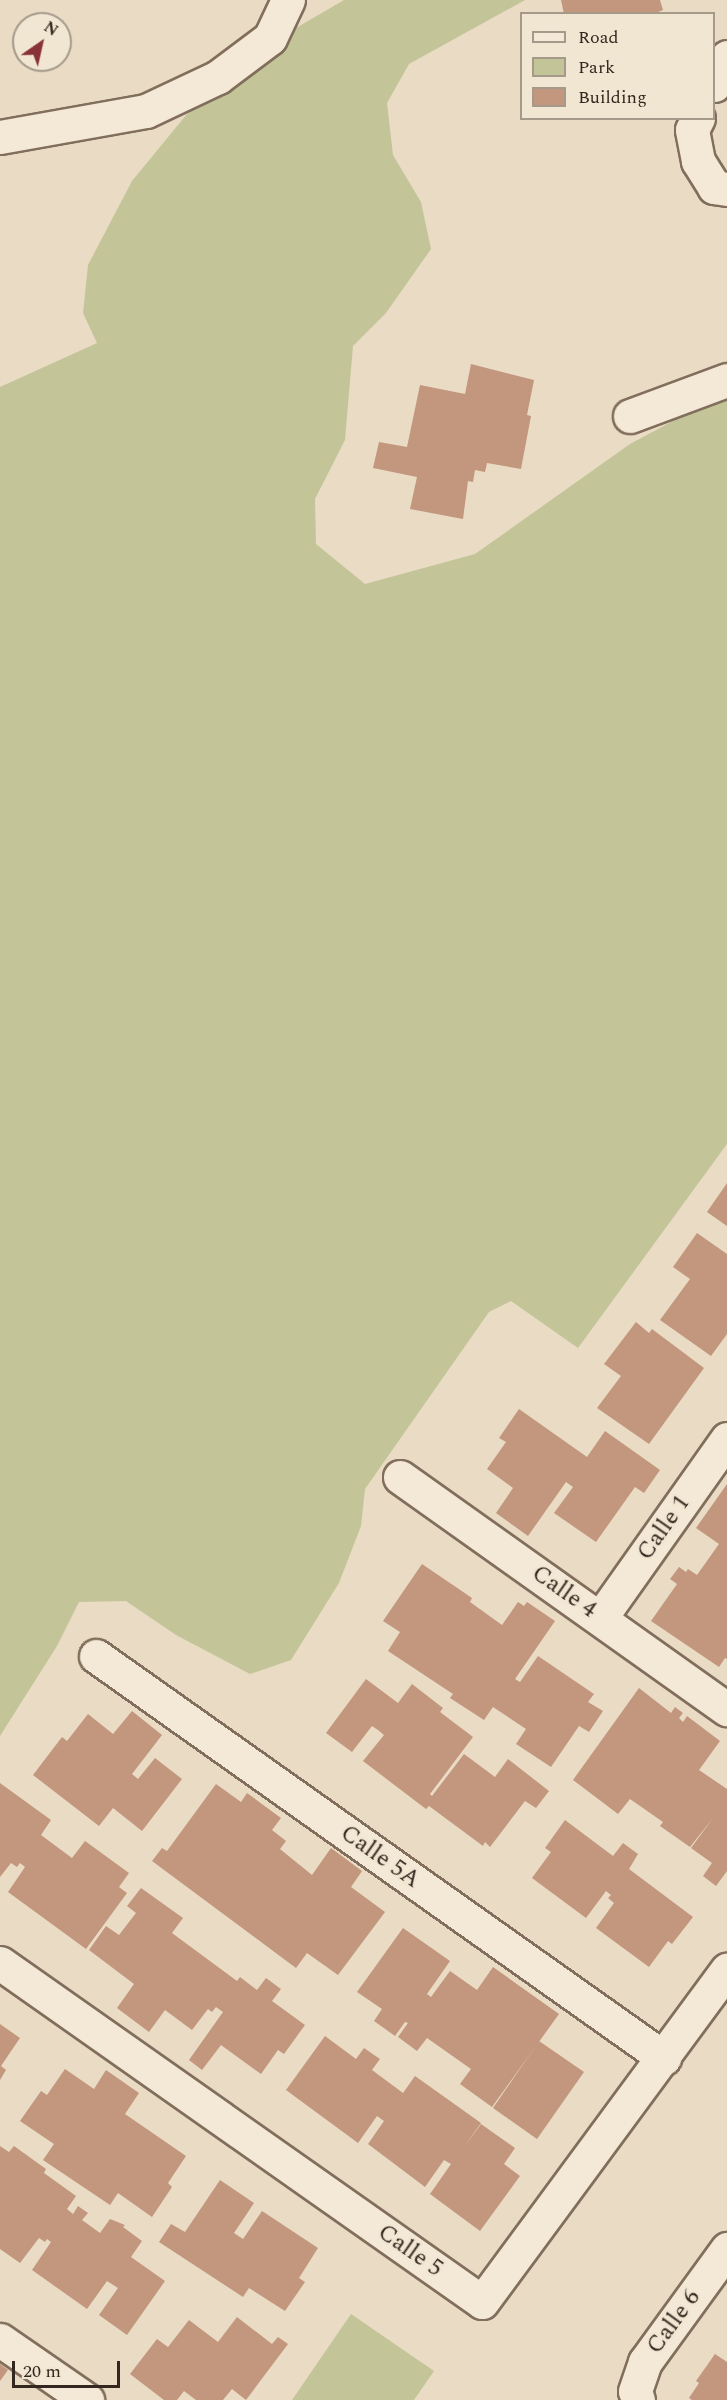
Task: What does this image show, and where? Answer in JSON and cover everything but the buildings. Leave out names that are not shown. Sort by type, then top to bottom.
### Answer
[{"type":"street","points":[[0,137],[146,111],[218,77],[270,38],[288,0]]},
{"type":"street","points":[[715,83],[727,57]]},
{"type":"street","points":[[697,120],[692,130],[698,161],[714,186],[727,189]]},
{"type":"street","points":[[630,416],[727,380]]},
{"type":"street","name":"Calle 1","points":[[601,1617],[727,1439]]},
{"type":"street","name":"Calle 4","points":[[400,1477],[601,1617],[727,1709]]},
{"type":"street","name":"Calle 5A","points":[[96,1656],[664,2058]]},
{"type":"street","name":"Calle 5","points":[[0,1963],[482,2302],[727,1970]]},
{"type":"street","name":"Calle 6","points":[[638,2400],[635,2391],[645,2362],[727,2249]]},
{"type":"street","points":[[0,2340],[87,2400]]},
{"type":"green space","points":[[344,0],[525,0],[409,64],[387,103],[393,155],[421,202],[431,249],[386,313],[353,346],[345,440],[315,499],[316,544],[365,584],[475,554],[630,444],[727,392],[727,1144],[578,1348],[511,1301],[489,1312],[365,1489],[361,1526],[339,1583],[291,1660],[250,1674],[176,1635],[126,1601],[79,1602],[57,1646],[0,1736],[0,387],[97,343],[83,313],[88,265],[132,181],[187,114],[250,74],[296,28]]},
{"type":"green space","points":[[351,2314],[434,2371],[414,2400],[292,2400]]}]
